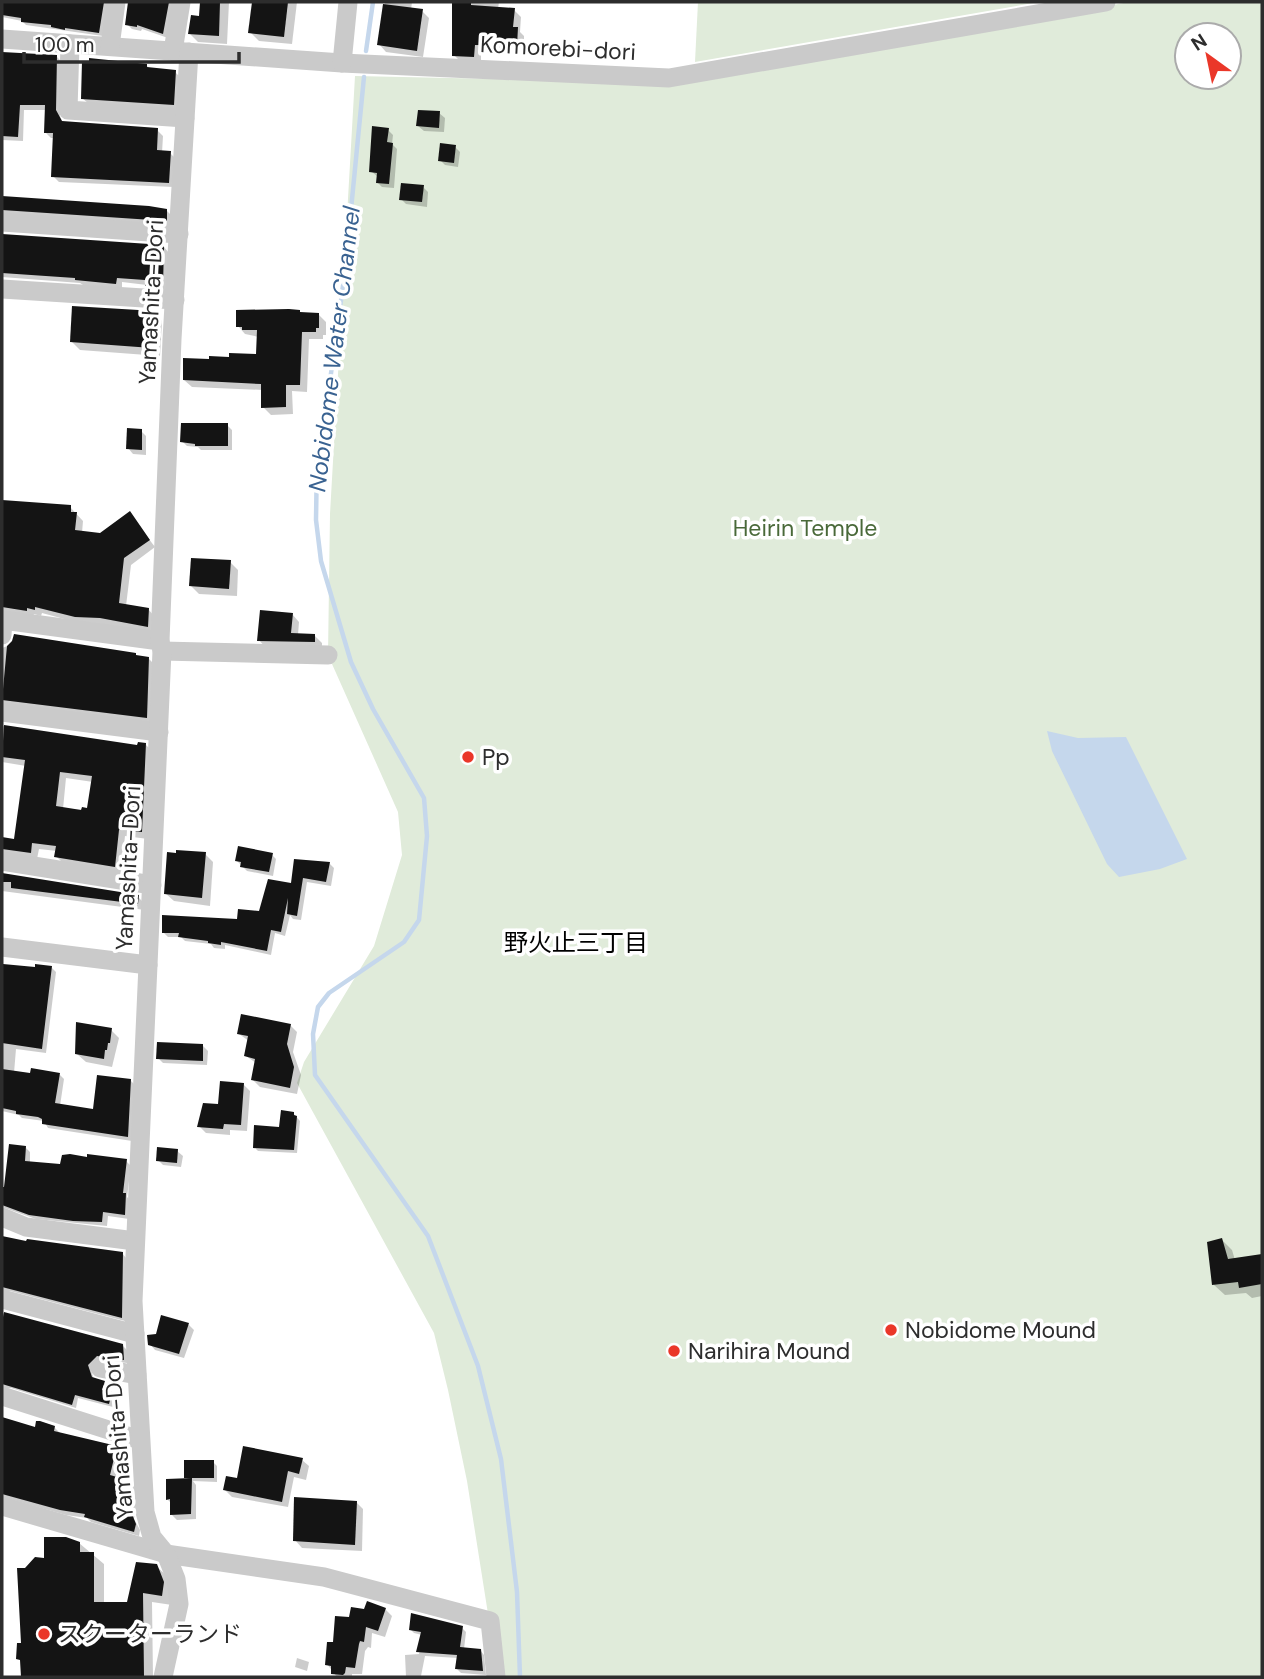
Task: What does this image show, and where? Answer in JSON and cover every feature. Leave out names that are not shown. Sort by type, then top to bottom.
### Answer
[{"type":"street","points":[[110,47],[116,2]]},
{"type":"street","name":"Yamashita-Dori","points":[[163,1677],[179,1604],[176,1579],[166,1554],[152,1537],[145,1512],[133,1301],[185,118],[181,2]]},
{"type":"street","points":[[342,62],[348,2]]},
{"type":"street","name":"Komorebi-dori","points":[[2,39],[342,62],[668,78],[1106,2]]},
{"type":"street","points":[[70,44],[68,110],[185,118]]},
{"type":"street","points":[[2,222],[178,234]]},
{"type":"street","points":[[2,289],[175,300]]},
{"type":"street","points":[[2,635],[3,620],[161,646],[328,655]]},
{"type":"street","points":[[2,712],[159,732]]},
{"type":"street","points":[[2,861],[152,885]]},
{"type":"street","points":[[2,947],[148,965]]},
{"type":"street","points":[[2,1217],[26,1227],[135,1241]]},
{"type":"street","points":[[2,1299],[135,1334]]},
{"type":"street","points":[[100,1368],[137,1375]]},
{"type":"street","points":[[2,1396],[141,1440]]},
{"type":"street","points":[[2,1506],[166,1554],[324,1577],[490,1621],[496,1677]]},
{"type":"green space","points":[[698,2],[1039,2],[695,62]]},
{"type":"green space","name":"Heirin Temple","points":[[1129,2],[1262,2],[1262,1677],[498,1677],[467,1481],[434,1333],[297,1083],[304,1062],[374,946],[402,855],[398,812],[328,655],[330,514],[355,76],[686,83]]},
{"type":"water","points":[[1047,731],[1078,738],[1126,737],[1187,859],[1160,869],[1119,877],[1107,864],[1052,751]]},
{"type":"building","points":[[2,2],[104,2],[99,33],[21,22],[21,18],[2,15]]},
{"type":"building","points":[[128,2],[169,2],[163,34],[137,25],[125,25]]},
{"type":"building","points":[[200,2],[220,2],[219,36],[188,34],[191,15],[199,16]]},
{"type":"building","points":[[252,2],[288,2],[284,37],[248,33]]},
{"type":"building","points":[[452,2],[515,8],[513,27],[518,27],[517,46],[475,45],[474,57],[452,56]]},
{"type":"building","points":[[383,4],[423,9],[417,51],[377,45]]},
{"type":"building","points":[[2,52],[57,55],[56,110],[62,121],[158,128],[157,150],[171,151],[169,183],[51,177],[53,133],[44,133],[45,105],[20,105],[18,137],[2,136]]},
{"type":"building","points":[[89,58],[176,70],[174,105],[81,99],[82,61],[89,61]]},
{"type":"building","points":[[418,110],[440,111],[439,128],[416,126]]},
{"type":"building","points":[[372,126],[389,128],[387,142],[393,143],[389,184],[376,183],[377,173],[369,172]]},
{"type":"building","points":[[440,143],[456,145],[454,163],[438,161]]},
{"type":"building","points":[[401,183],[424,185],[422,202],[399,200]]},
{"type":"building","points":[[2,196],[149,206],[167,209],[167,221],[2,210]]},
{"type":"building","points":[[2,234],[164,245],[163,287],[145,286],[145,280],[117,278],[116,284],[2,273]]},
{"type":"building","points":[[72,306],[155,311],[152,348],[70,342]]},
{"type":"building","points":[[289,309],[319,313],[319,328],[316,328],[316,332],[302,332],[300,385],[286,385],[286,407],[261,408],[261,384],[183,380],[183,358],[229,357],[229,353],[256,354],[257,330],[242,330],[242,327],[236,327],[236,310]]},
{"type":"building","points":[[181,423],[228,423],[228,446],[195,446],[180,442]]},
{"type":"building","points":[[127,428],[142,429],[142,450],[126,449]]},
{"type":"building","points":[[2,500],[71,505],[71,512],[77,512],[75,530],[100,533],[130,511],[150,540],[124,558],[119,603],[149,608],[148,627],[100,618],[75,617],[35,607],[35,610],[27,608],[27,611],[2,607]]},
{"type":"building","points":[[191,558],[231,560],[229,589],[189,586]]},
{"type":"building","points":[[260,610],[293,613],[291,633],[315,634],[315,642],[257,641]]},
{"type":"building","points":[[14,634],[149,657],[147,718],[2,700],[7,646]]},
{"type":"building","points":[[4,725],[137,745],[138,742],[146,743],[142,832],[119,830],[115,867],[54,857],[56,846],[32,843],[31,853],[2,849],[2,837],[14,839],[25,760],[2,757]],"holes":[[[60,772],[92,776],[87,808],[82,807],[81,810],[56,806]]]},
{"type":"building","points":[[238,846],[273,853],[269,872],[240,867],[241,862],[235,861]]},
{"type":"building","points":[[176,850],[206,852],[202,898],[164,894],[167,852],[176,853]]},
{"type":"building","points":[[294,859],[330,862],[326,882],[303,878],[297,916],[287,914],[288,898],[281,932],[271,930],[267,951],[178,937],[179,933],[162,933],[162,915],[237,919],[238,909],[259,911],[268,879],[291,883]]},
{"type":"building","points":[[2,873],[139,895],[138,904],[11,888],[11,882],[2,882]]},
{"type":"building","points":[[3,964],[52,966],[42,1049],[2,1043]]},
{"type":"building","points":[[241,1014],[291,1024],[287,1044],[294,1067],[290,1088],[251,1080],[255,1059],[244,1056],[248,1036],[237,1034]]},
{"type":"building","points":[[76,1022],[112,1028],[104,1059],[75,1054]]},
{"type":"building","points":[[157,1042],[203,1044],[203,1061],[156,1059]]},
{"type":"building","points":[[31,1068],[60,1073],[55,1103],[93,1109],[97,1075],[131,1079],[128,1137],[42,1124],[42,1119],[38,1117],[16,1114],[16,1111],[2,1108],[2,1069],[30,1073]]},
{"type":"building","points":[[220,1081],[244,1083],[241,1125],[224,1124],[223,1129],[197,1127],[203,1103],[218,1104]]},
{"type":"building","points":[[281,1110],[294,1112],[297,1116],[294,1150],[253,1148],[254,1125],[279,1127]]},
{"type":"building","points":[[9,1144],[26,1146],[25,1161],[60,1164],[62,1155],[70,1154],[127,1159],[123,1193],[126,1193],[125,1215],[103,1212],[102,1222],[73,1221],[29,1215],[2,1205]]},
{"type":"building","points":[[157,1147],[178,1149],[177,1163],[156,1161]]},
{"type":"building","points":[[2,1236],[123,1252],[122,1318],[2,1287]]},
{"type":"building","points":[[1222,1238],[1228,1259],[1262,1254],[1262,1284],[1239,1288],[1238,1282],[1212,1285],[1207,1242]]},
{"type":"building","points":[[4,1312],[123,1344],[124,1360],[97,1356],[88,1365],[92,1377],[105,1381],[102,1390],[112,1392],[109,1404],[75,1395],[72,1405],[2,1384]]},
{"type":"building","points":[[161,1315],[189,1323],[179,1354],[148,1345],[147,1335],[156,1334]]},
{"type":"building","points":[[2,1417],[35,1427],[36,1421],[40,1421],[55,1426],[54,1431],[117,1446],[110,1475],[131,1481],[127,1497],[132,1498],[129,1514],[132,1514],[136,1524],[134,1532],[84,1517],[85,1514],[2,1494]]},
{"type":"building","points":[[243,1446],[303,1458],[299,1474],[288,1471],[282,1502],[223,1490],[226,1476],[237,1478]]},
{"type":"building","points":[[184,1460],[214,1460],[214,1478],[184,1478]]},
{"type":"building","points":[[192,1478],[191,1514],[170,1515],[170,1499],[166,1500],[166,1479]]},
{"type":"building","points":[[294,1497],[357,1501],[355,1545],[293,1541]]},
{"type":"building","points":[[44,1537],[66,1537],[80,1542],[80,1552],[94,1552],[94,1602],[127,1602],[136,1562],[157,1564],[164,1582],[162,1596],[143,1593],[144,1677],[21,1677],[20,1660],[16,1659],[17,1643],[21,1643],[17,1568],[25,1568],[35,1557],[44,1558]]},
{"type":"building","points":[[367,1601],[386,1608],[378,1631],[366,1627],[364,1642],[360,1641],[359,1644],[355,1668],[346,1667],[343,1675],[331,1674],[331,1666],[325,1665],[327,1642],[333,1642],[335,1616],[349,1617],[351,1607],[364,1609]]},
{"type":"building","points":[[411,1613],[463,1626],[460,1647],[481,1649],[483,1671],[455,1669],[457,1655],[416,1652],[421,1632],[409,1630]]},
{"type":"waterway","name":"Nobidome Water Channel","points":[[366,51],[373,2]]},
{"type":"waterway","name":"Nobidome Water Channel","points":[[364,77],[345,271],[322,439],[317,458],[316,520],[321,561],[351,662],[373,709],[424,798],[427,836],[419,920],[404,942],[329,993],[318,1007],[313,1034],[315,1075],[428,1236],[478,1366],[501,1459],[517,1592],[520,1677]]},
{"type":"place","name":"Pp","points":[[468,757]]},
{"type":"place","name":"Nobidome Mound","points":[[891,1330]]},
{"type":"place","name":"Narihira Mound","points":[[674,1351]]},
{"type":"place","name":"スクーターランド","points":[[44,1634]]},
{"type":"district","name":"野火止三丁目","points":[[576,942]]}]
